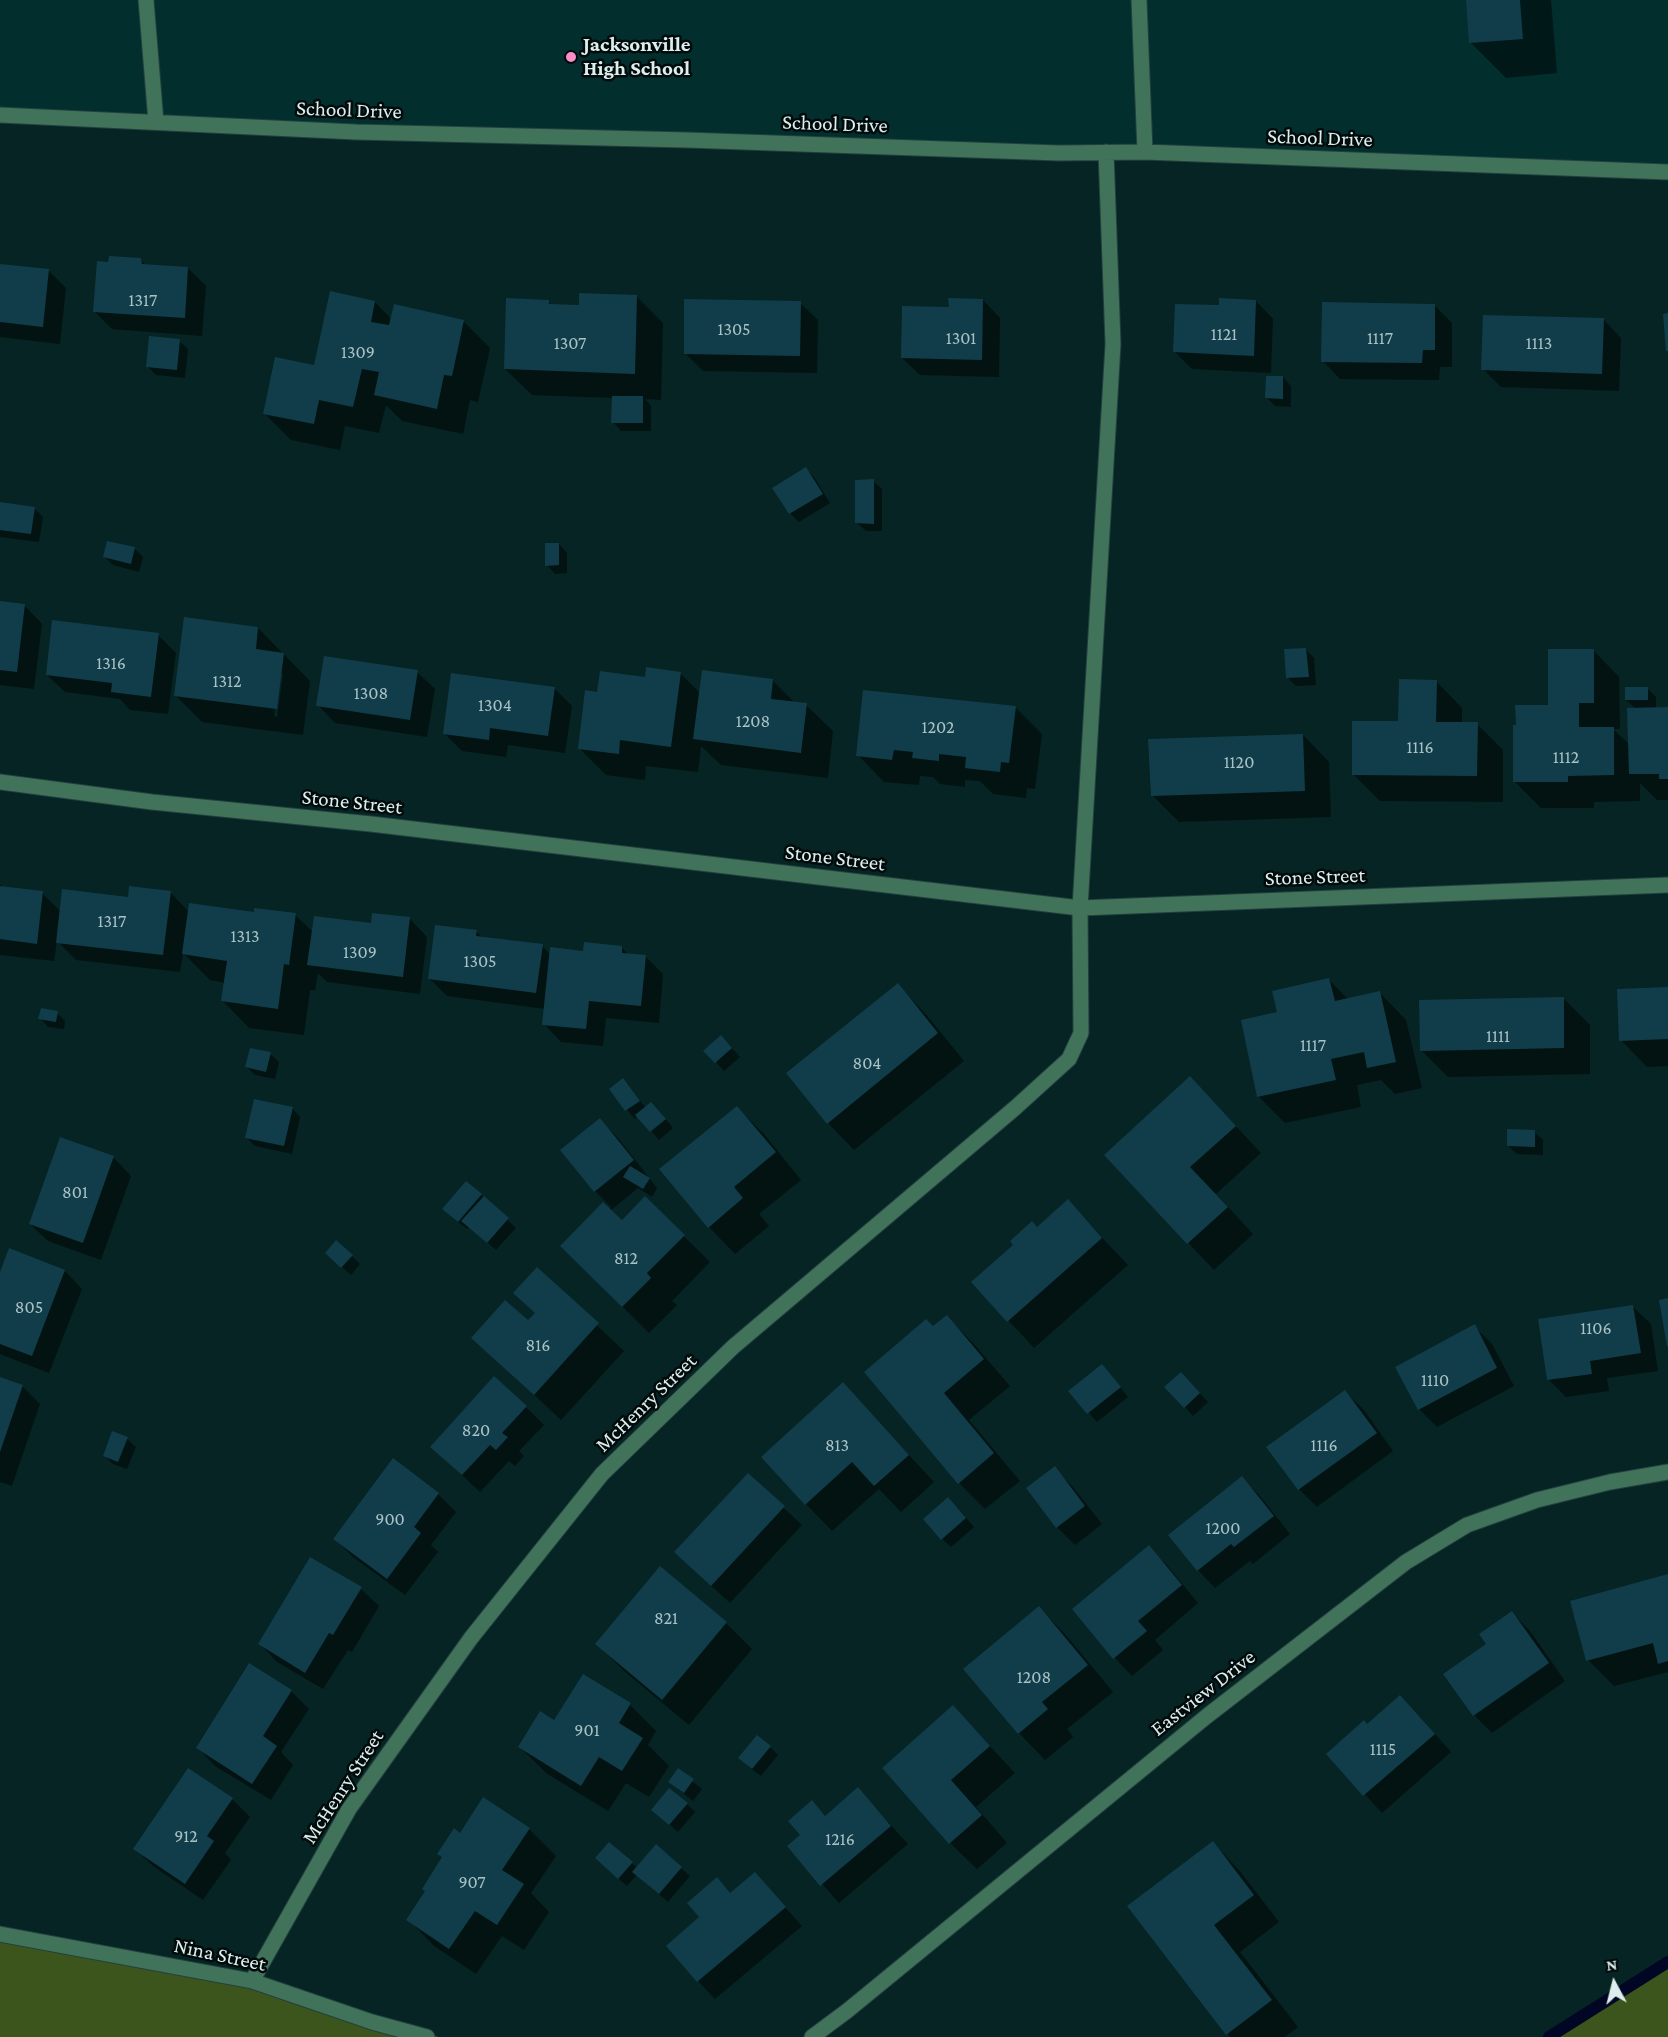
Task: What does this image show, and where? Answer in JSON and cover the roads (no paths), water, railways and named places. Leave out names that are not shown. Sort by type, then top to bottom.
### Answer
[{"type":"street","points":[[146,0],[156,122]]},
{"type":"street","points":[[1139,0],[1145,152]]},
{"type":"street","name":"School Drive","points":[[0,115],[356,132],[1048,152],[1145,152],[1668,172]]},
{"type":"street","name":"McHenry Street","points":[[252,1981],[349,1809],[471,1638],[602,1474],[733,1347],[1015,1108],[1069,1059],[1081,1033],[1080,908],[1113,344],[1106,152]]},
{"type":"street","name":"Stone Street","points":[[0,782],[152,802],[371,824],[1080,908],[1668,885]]},
{"type":"street","name":"Eastview Drive","points":[[812,2037],[1208,1716],[1406,1562],[1467,1525],[1537,1500],[1610,1482],[1668,1472]]},
{"type":"street","name":"Nina Street","points":[[0,1934],[252,1981],[372,2022],[427,2037]]},
{"type":"waterway","points":[[1549,2037],[1668,1962]]},
{"type":"place","name":"Jacksonville High School","points":[[571,57]]}]
